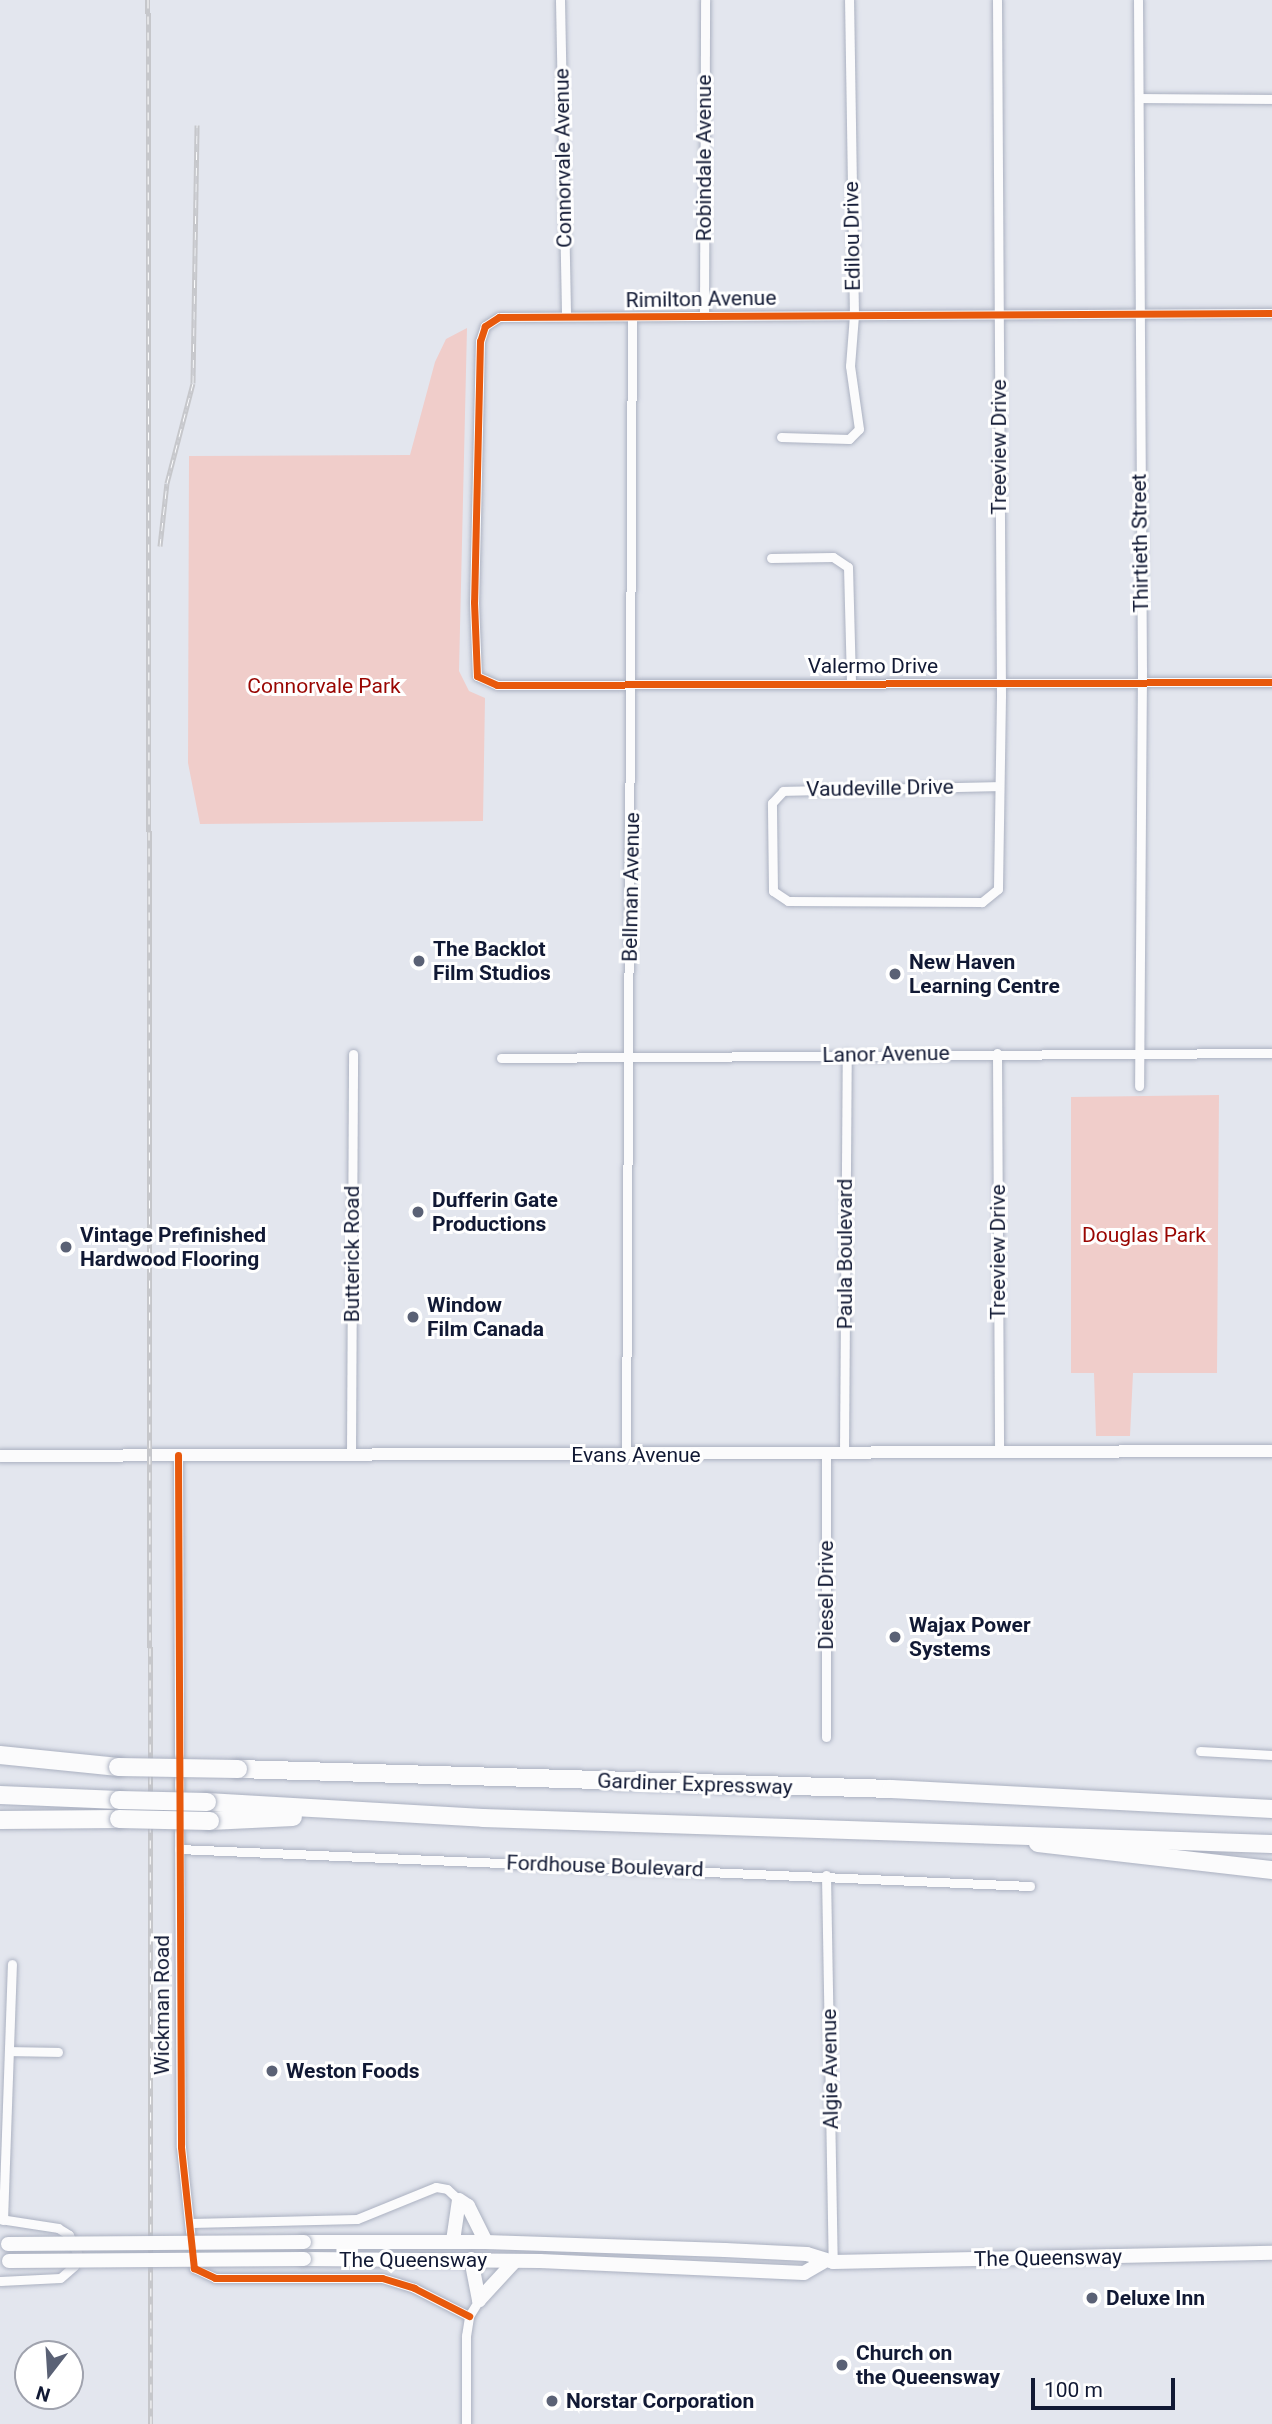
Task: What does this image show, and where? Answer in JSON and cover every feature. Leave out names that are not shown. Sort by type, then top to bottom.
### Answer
[{"type":"highway","name":"Gardiner Expressway","points":[[0,1755],[118,1767]]},
{"type":"highway","name":"Gardiner Expressway","points":[[0,1764],[891,1789],[1272,1809]]},
{"type":"highway","name":"Gardiner Expressway","points":[[0,1795],[207,1802],[363,1812],[1000,1836],[1042,1833],[1272,1844]]},
{"type":"highway","name":"Gardiner Expressway","points":[[0,1820],[210,1821],[363,1812]]},
{"type":"highway","points":[[1000,1836],[1272,1870]]},
{"type":"main road","name":"Evans Avenue","points":[[0,1456],[1272,1451]]},
{"type":"main road","points":[[453,2241],[460,2200],[468,2206],[486,2242]]},
{"type":"main road","name":"The Queensway","points":[[4,2245],[453,2241],[807,2254],[828,2262],[1272,2253]]},
{"type":"main road","name":"The Queensway","points":[[4,2262],[471,2259],[804,2273],[828,2262]]},
{"type":"main road","points":[[471,2259],[478,2300]]},
{"type":"main road","points":[[478,2300],[515,2261]]},
{"type":"street","name":"Connorvale Avenue","points":[[560,0],[566,316]]},
{"type":"street","name":"Robindale Avenue","points":[[704,316],[705,0]]},
{"type":"street","name":"Edilou Drive","points":[[781,438],[857,436],[850,366],[854,315],[849,0]]},
{"type":"street","name":"Treeview Drive","points":[[995,894],[1000,682],[997,0]]},
{"type":"street","name":"Thirtieth Street","points":[[1138,0],[1137,312],[1142,682],[1139,1086]]},
{"type":"street","points":[[1139,98],[1272,99]]},
{"type":"street","name":"Rimilton Avenue","points":[[477,676],[474,602],[481,333],[489,322],[505,316],[632,318],[998,312],[1272,313]]},
{"type":"street","name":"Bellman Avenue","points":[[626,1455],[633,684],[632,318]]},
{"type":"street","points":[[771,558],[833,557],[848,568],[851,683]]},
{"type":"street","name":"Valermo Drive","points":[[477,676],[497,685],[1272,682]]},
{"type":"street","name":"Vaudeville Drive","points":[[995,894],[982,902],[781,901],[773,891],[772,803],[783,791],[998,786]]},
{"type":"street","name":"Treeview Drive","points":[[997,1053],[999,1452]]},
{"type":"street","name":"Lanor Avenue","points":[[501,1058],[1272,1053]]},
{"type":"street","name":"Butterick Road","points":[[351,1453],[354,1054]]},
{"type":"street","name":"Paula Boulevard","points":[[844,1453],[847,1054]]},
{"type":"street","name":"Diesel Drive","points":[[825,1453],[826,1737]]},
{"type":"street","name":"Wickman Road","points":[[178,1455],[181,2147],[194,2268],[205,2276],[382,2278],[414,2288],[469,2316]]},
{"type":"street","points":[[1200,1751],[1272,1755]]},
{"type":"street","name":"Fordhouse Boulevard","points":[[179,1849],[1030,1886]]},
{"type":"street","name":"Algie Avenue","points":[[825,1875],[828,2262]]},
{"type":"street","points":[[0,2281],[60,2278],[71,2272],[77,2253],[69,2235],[58,2228],[2,2219],[12,1964]]},
{"type":"street","points":[[9,2052],[58,2052]]},
{"type":"street","points":[[191,2223],[357,2219],[436,2187],[447,2189],[460,2200]]},
{"type":"street","points":[[466,2424],[469,2316],[478,2300]]},
{"type":"green space","name":"Connorvale Park","points":[[467,328],[459,671],[469,691],[485,698],[483,821],[200,824],[188,763],[189,456],[410,455],[435,362],[446,339]]},
{"type":"green space","name":"Douglas Park","points":[[1219,1095],[1217,1373],[1133,1373],[1130,1436],[1096,1436],[1094,1373],[1071,1373],[1071,1097]]},
{"type":"railway","points":[[148,0],[151,2424]]},
{"type":"railway","points":[[160,546],[167,483],[193,383],[197,125]]},
{"type":"cycle path","points":[[1272,313],[499,317],[485,326],[480,341],[474,602],[477,676],[497,685],[1272,682]]},
{"type":"cycle path","points":[[178,1455],[181,2147],[194,2268],[215,2278],[382,2278],[414,2288],[469,2316]]},
{"type":"place","name":"The Backlot Film Studios","points":[[419,961]]},
{"type":"place","name":"New Haven Learning Centre","points":[[895,974]]},
{"type":"place","name":"Dufferin Gate Productions","points":[[418,1212]]},
{"type":"place","name":"Vintage Prefinished Hardwood Flooring","points":[[66,1247]]},
{"type":"place","name":"Window Film Canada","points":[[413,1317]]},
{"type":"place","name":"Wajax Power Systems","points":[[895,1637]]},
{"type":"place","name":"Weston Foods","points":[[272,2071]]},
{"type":"place","name":"Deluxe Inn","points":[[1092,2298]]},
{"type":"place","name":"Church on the Queensway","points":[[842,2365]]},
{"type":"place","name":"Norstar Corporation","points":[[552,2401]]}]
